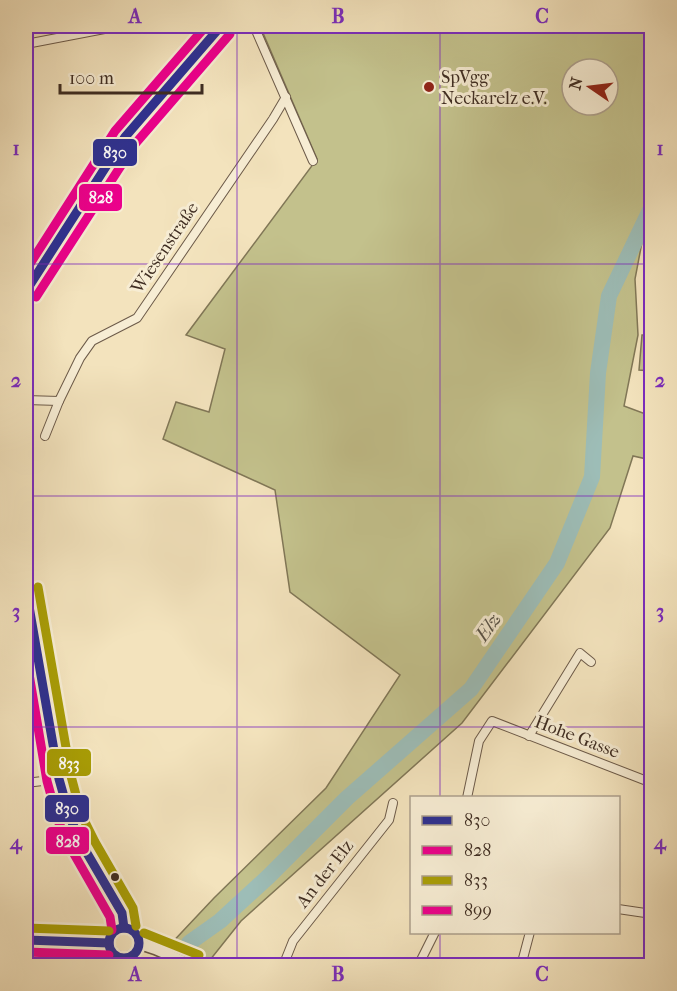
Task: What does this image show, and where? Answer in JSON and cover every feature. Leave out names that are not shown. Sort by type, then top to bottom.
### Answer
[{"type":"street","points":[[26,44],[120,26]]},
{"type":"street","points":[[26,291],[125,137],[221,26]]},
{"type":"street","points":[[254,26],[313,161]]},
{"type":"street","name":"Wiesenstraße","points":[[45,436],[80,358],[92,341],[137,318],[286,97]]},
{"type":"street","points":[[26,400],[59,401]]},
{"type":"street","points":[[26,589],[59,779],[70,818],[84,848],[122,914],[124,928]]},
{"type":"street","points":[[529,736],[580,653],[591,662]]},
{"type":"street","name":"Hohe Gasse","points":[[467,796],[479,741],[492,721],[651,783]]},
{"type":"street","points":[[26,783],[59,779]]},
{"type":"street","name":"An der Elz","points":[[283,966],[293,941],[389,820],[393,803]]},
{"type":"street","points":[[620,909],[651,914]]},
{"type":"street","points":[[124,928],[134,931],[140,944],[135,954],[124,959],[112,953],[109,943],[115,931],[124,928]]},
{"type":"street","points":[[418,966],[434,934]]},
{"type":"street","points":[[521,966],[530,934]]},
{"type":"street","points":[[26,940],[109,943]]},
{"type":"street","points":[[140,944],[194,966]]},
{"type":"street","points":[[648,966],[651,951]]},
{"type":"shaded area","points":[[260,26],[651,26],[651,195],[635,279],[638,335],[624,406],[651,416],[651,460],[633,456],[610,528],[462,723],[241,921],[206,965],[150,966],[214,898],[326,788],[400,675],[290,592],[275,490],[163,439],[176,402],[209,412],[225,349],[186,335],[317,159]]},
{"type":"shaded area","points":[[642,335],[651,335],[651,371],[639,370]]},
{"type":"waterway","name":"Elz","points":[[176,966],[189,943],[220,921],[347,798],[471,689],[557,563],[592,477],[598,373],[609,296],[652,206]]},
{"type":"waterway","name":"Elz","points":[[645,221],[652,215]]},
{"type":"transit line","name":"899","points":[[26,270],[115,131],[206,26]]},
{"type":"transit line","name":"830","points":[[26,291],[125,137],[221,26]]},
{"type":"transit line","name":"828","points":[[36,297],[135,144],[230,34]]},
{"type":"transit line","name":"833","points":[[38,587],[71,776],[81,814],[133,908],[136,926]]},
{"type":"transit line","name":"830","points":[[26,589],[59,779],[70,818],[84,848],[122,913],[124,928]]},
{"type":"transit line","name":"828","points":[[26,656],[47,781],[58,821],[110,917],[112,930]]},
{"type":"transit line","name":"833","points":[[26,928],[109,931]]},
{"type":"transit line","name":"830","points":[[124,928],[135,932],[139,943],[135,954],[124,958],[113,954],[109,943],[113,932],[124,928]]},
{"type":"transit line","name":"833","points":[[144,933],[199,955]]},
{"type":"transit line","name":"830","points":[[26,940],[109,943]]},
{"type":"transit line","name":"828","points":[[26,952],[109,955]]},
{"type":"place","name":"SpVgg Neckarelz e.V.","points":[[429,87]]}]
